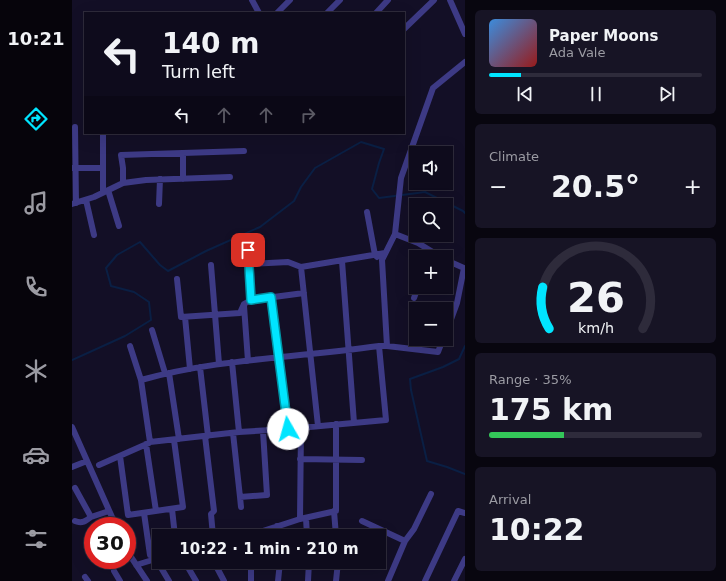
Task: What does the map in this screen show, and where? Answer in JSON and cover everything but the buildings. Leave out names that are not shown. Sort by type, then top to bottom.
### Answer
[{"type":"street","points":[[252,0],[258,12]]},
{"type":"street","points":[[278,12],[290,0]]},
{"type":"street","points":[[328,12],[340,0]]},
{"type":"street","points":[[377,12],[388,0]]},
{"type":"street","points":[[405,29],[434,0]]},
{"type":"street","points":[[450,0],[465,34]]},
{"type":"street","points":[[387,346],[382,260],[395,234],[401,178],[433,88],[465,62]]},
{"type":"street","points":[[75,127],[73,168],[74,203],[86,200],[123,182],[230,177]]},
{"type":"street","points":[[103,134],[103,168],[106,191],[119,226]]},
{"type":"street","points":[[123,182],[124,168],[121,155],[244,151]]},
{"type":"street","points":[[183,153],[184,179]]},
{"type":"street","points":[[73,168],[103,168]]},
{"type":"street","points":[[159,204],[160,180]]},
{"type":"street","points":[[86,200],[94,235]]},
{"type":"street","points":[[367,212],[375,255],[382,260]]},
{"type":"street","points":[[395,234],[418,243],[426,250]]},
{"type":"street","points":[[248,250],[251,300]]},
{"type":"street","points":[[248,264],[288,262],[301,268],[385,254]]},
{"type":"street","points":[[342,261],[354,423]]},
{"type":"street","points":[[453,263],[464,268],[457,303],[453,314]]},
{"type":"street","points":[[211,265],[219,364]]},
{"type":"street","points":[[301,268],[318,426]]},
{"type":"street","points":[[177,279],[181,317],[240,313],[244,304],[251,300],[304,293]]},
{"type":"street","points":[[414,298],[415,294]]},
{"type":"street","points":[[271,297],[288,429]]},
{"type":"street","points":[[244,304],[248,361]]},
{"type":"street","points":[[185,316],[190,369]]},
{"type":"street","points":[[120,456],[128,515],[183,507],[177,439],[167,373],[152,330]]},
{"type":"street","points":[[130,346],[141,380],[156,511]]},
{"type":"street","points":[[141,380],[167,373],[232,362],[379,346],[438,352],[441,346]]},
{"type":"street","points":[[99,465],[148,443],[236,432],[386,420],[379,346]]},
{"type":"street","points":[[232,362],[241,507]]},
{"type":"street","points":[[200,367],[214,511],[211,514],[213,529]]},
{"type":"street","points":[[335,529],[334,511],[336,511],[336,424]]},
{"type":"street","points":[[72,426],[112,517]]},
{"type":"street","points":[[301,428],[300,459],[303,518],[305,529]]},
{"type":"street","points":[[240,497],[267,495],[263,431]]},
{"type":"street","points":[[300,459],[362,460]]},
{"type":"street","points":[[72,467],[87,461]]},
{"type":"street","points":[[75,488],[91,517],[109,511]]},
{"type":"street","points":[[388,581],[405,541],[414,529],[431,494]]},
{"type":"street","points":[[172,509],[174,529]]},
{"type":"street","points":[[269,529],[303,518],[334,511]]},
{"type":"street","points":[[425,581],[458,511],[465,513]]},
{"type":"street","points":[[144,513],[150,555]]},
{"type":"street","points":[[75,520],[84,522]]},
{"type":"street","points":[[362,521],[405,541]]},
{"type":"street","points":[[454,581],[465,559]]},
{"type":"street","points":[[148,581],[136,565],[152,560]]},
{"type":"street","points":[[162,569],[169,581]]},
{"type":"street","points":[[189,569],[196,581]]},
{"type":"street","points":[[218,569],[224,581]]},
{"type":"street","points":[[251,569],[251,581]]},
{"type":"street","points":[[278,581],[279,569]]},
{"type":"street","points":[[308,581],[309,569]]},
{"type":"street","points":[[336,581],[337,569]]},
{"type":"street","points":[[114,571],[120,581]]},
{"type":"waterway","points":[[72,360],[125,336],[151,320],[149,302],[134,292],[111,286],[106,268],[117,255],[140,242],[160,265],[168,271],[206,251],[260,227],[294,201],[301,187],[315,168],[361,142],[384,149],[372,189],[379,198],[425,192],[465,213]]},
{"type":"waterway","points":[[465,346],[459,359],[443,367],[410,379],[411,390],[427,461],[465,474]]},
{"type":"route","points":[[248,250],[251,300],[271,297],[288,429]]}]
